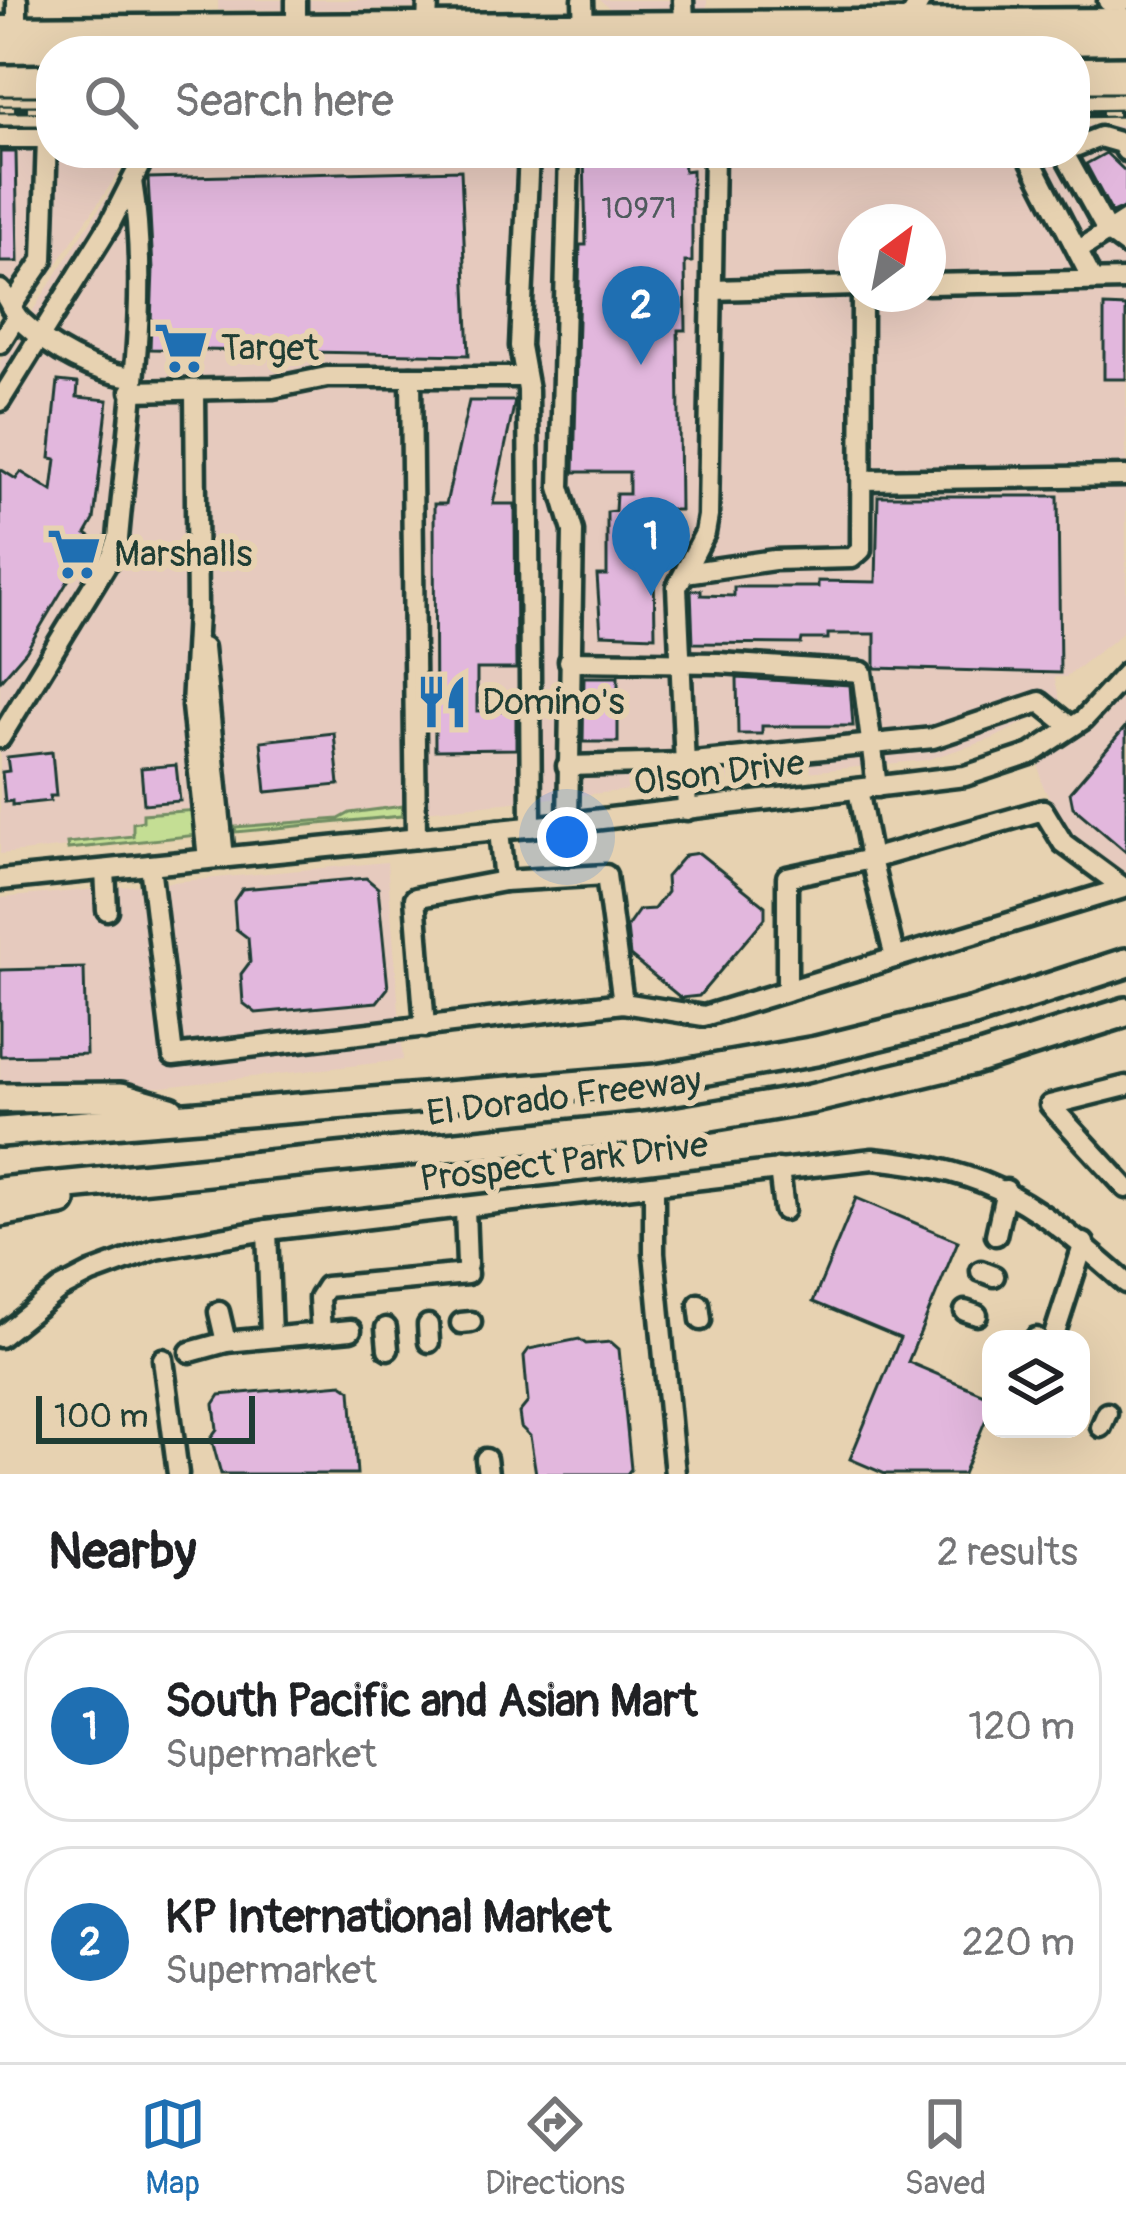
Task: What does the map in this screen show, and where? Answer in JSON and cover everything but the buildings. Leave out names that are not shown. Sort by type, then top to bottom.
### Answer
[{"type":"highway","name":"El Dorado Freeway","points":[[0,1132],[656,1079],[816,1051],[974,1012],[1126,963]]},
{"type":"highway","name":"El Dorado Freeway","points":[[0,1192],[645,1127],[811,1100],[974,1060],[1126,1012]]},
{"type":"highway","points":[[0,1098],[122,1097],[186,1115]]},
{"type":"highway","points":[[0,1212],[160,1178]]},
{"type":"main road","points":[[757,36],[885,35],[910,7]]},
{"type":"main road","points":[[303,36],[584,23],[683,11],[1113,10]]},
{"type":"main road","points":[[9,29],[296,13],[428,12],[584,23],[672,36]]},
{"type":"main road","points":[[1090,42],[1126,41]]},
{"type":"main road","points":[[0,50],[36,48]]},
{"type":"street","points":[[9,29],[16,0]]},
{"type":"street","points":[[1113,10],[1126,0]]},
{"type":"street","points":[[1090,140],[1100,136],[1121,143],[1126,152]]},
{"type":"street","points":[[0,138],[36,138]]},
{"type":"street","points":[[0,343],[9,305],[43,260],[46,168]]},
{"type":"street","points":[[0,401],[110,224],[139,168]]},
{"type":"street","points":[[528,168],[520,346],[528,389],[531,827]]},
{"type":"street","points":[[568,824],[572,531],[560,487],[569,168]]},
{"type":"street","points":[[687,810],[677,587],[705,533],[708,517],[714,168]]},
{"type":"street","points":[[1034,168],[1092,279]]},
{"type":"street","points":[[1071,168],[1107,231],[1126,245]]},
{"type":"street","points":[[0,738],[118,539],[137,255],[132,181]]},
{"type":"street","points":[[1079,250],[1126,220]]},
{"type":"street","points":[[946,283],[1126,280]]},
{"type":"street","points":[[712,290],[838,286]]},
{"type":"street","points":[[9,305],[40,337],[99,372],[131,384],[195,392],[273,388],[327,377],[525,377]]},
{"type":"street","points":[[685,573],[774,560],[852,559],[861,550],[862,312]]},
{"type":"street","points":[[411,377],[416,838]]},
{"type":"street","points":[[195,392],[197,614],[192,706],[216,859]]},
{"type":"street","points":[[863,480],[1126,476]]},
{"type":"street","points":[[569,661],[679,661],[862,672],[872,744],[867,788],[871,859],[895,958]]},
{"type":"street","name":"Olson Drive","points":[[0,880],[568,824],[965,776],[1031,754],[1071,727],[1126,674]]},
{"type":"street","points":[[567,766],[684,763],[933,738],[1040,702],[1071,727]]},
{"type":"street","points":[[150,865],[173,1056],[623,1003],[704,1016],[787,991],[895,958],[1124,889],[1064,843],[1043,810],[871,859],[787,877],[787,991]]},
{"type":"street","points":[[499,830],[504,881]]},
{"type":"street","points":[[105,870],[107,910]]},
{"type":"street","points":[[425,1027],[415,898],[504,881],[606,875],[623,1003]]},
{"type":"street","points":[[1126,1085],[1050,1106],[1126,1188]]},
{"type":"street","name":"Prospect Park Drive","points":[[0,1337],[60,1289],[156,1249],[267,1229],[873,1159],[901,1161],[1006,1190],[1084,1244],[1126,1283]]},
{"type":"street","points":[[779,1168],[784,1210]]},
{"type":"street","points":[[654,1186],[654,1252],[675,1474]]},
{"type":"street","points":[[996,1235],[1006,1190]]},
{"type":"street","points":[[322,1333],[319,1298],[326,1287],[467,1270],[465,1209]]},
{"type":"street","points":[[267,1229],[272,1336]]},
{"type":"street","points":[[1056,1330],[1084,1244]]},
{"type":"street","points":[[654,1252],[675,1251]]},
{"type":"street","points":[[218,1312],[226,1342]]},
{"type":"street","points":[[386,1328],[388,1349]]},
{"type":"street","points":[[190,1352],[226,1342],[351,1330]]},
{"type":"street","points":[[164,1359],[162,1407],[178,1474]]},
{"type":"shaded area","points":[[218,0],[446,0],[410,9],[218,10]]},
{"type":"shaded area","points":[[600,0],[707,0],[707,14],[615,13]]},
{"type":"shaded area","points":[[1090,125],[1126,126],[1126,625],[1119,636],[1066,677],[1054,677],[1060,700],[1039,715],[992,739],[926,760],[0,854],[0,361],[125,168],[1090,168]]},
{"type":"shaded area","points":[[0,129],[36,130],[36,168],[122,168],[0,348]]},
{"type":"shaded area","points":[[1126,687],[1126,885],[1071,839],[1042,784],[1038,759],[1109,707]]},
{"type":"shaded area","points":[[387,862],[403,1060],[163,1087],[0,1088],[0,898]]},
{"type":"green space","points":[[403,806],[401,816],[236,832],[235,827],[339,819],[350,813]]},
{"type":"green space","points":[[197,810],[198,835],[68,849],[67,843],[133,836],[133,823],[143,821],[143,814]]},
{"type":"tram line","points":[[1090,93],[1126,93]]},
{"type":"tram line","points":[[0,96],[36,96]]},
{"type":"railway","points":[[0,109],[36,109]]},
{"type":"railway","points":[[1090,114],[1126,113]]},
{"type":"place","name":"Target","points":[[181,348]]},
{"type":"place","name":"KP International Market","points":[[641,365]]},
{"type":"place","name":"Marshalls","points":[[74,554]]},
{"type":"place","name":"South Pacific and Asian Mart","points":[[651,596]]},
{"type":"place","name":"Domino's","points":[[442,702]]}]
